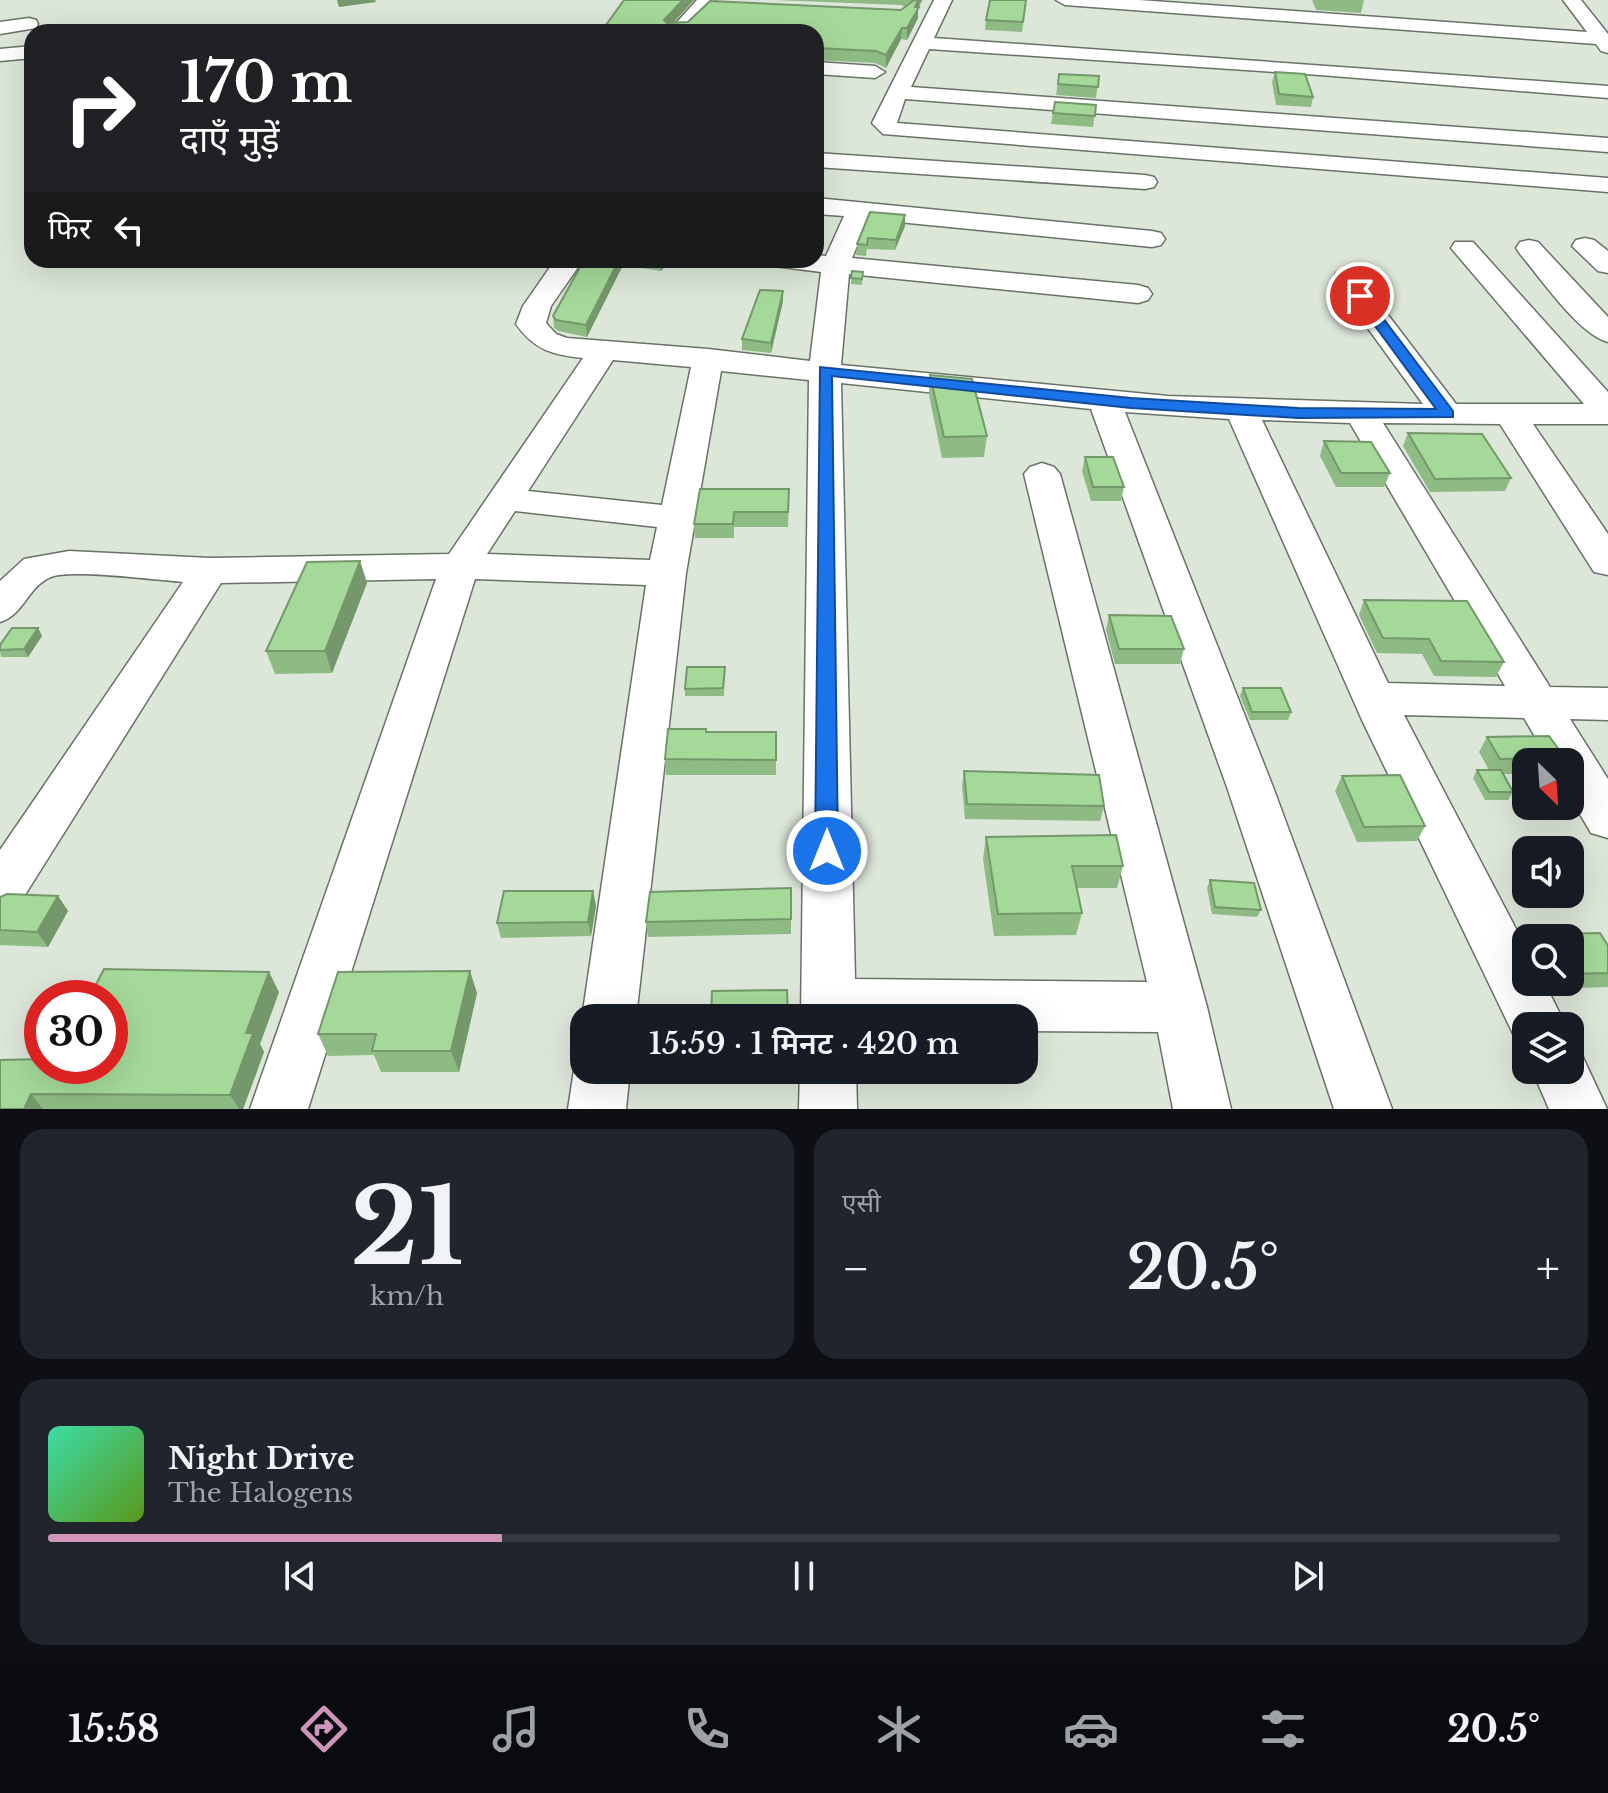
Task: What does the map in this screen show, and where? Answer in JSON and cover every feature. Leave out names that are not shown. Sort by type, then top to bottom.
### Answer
[{"type":"street","points":[[943,0],[883,123],[891,129],[1608,185]]},
{"type":"street","points":[[1065,0],[1303,8],[1605,43]]},
{"type":"street","points":[[1572,0],[1605,43]]},
{"type":"street","points":[[686,24],[710,2]]},
{"type":"street","points":[[1303,8],[1333,125],[1350,164]]},
{"type":"street","points":[[2,41],[24,27]]},
{"type":"street","points":[[2,41],[24,49]]},
{"type":"street","points":[[922,43],[1320,69],[1608,92]]},
{"type":"street","points":[[824,70],[873,82],[824,88]]},
{"type":"street","points":[[898,92],[1608,145]]},
{"type":"street","points":[[824,161],[1145,182]]},
{"type":"street","points":[[824,207],[1152,239]]},
{"type":"street","points":[[828,1004],[825,370],[836,265],[859,210]]},
{"type":"street","points":[[1585,246],[1608,265]]},
{"type":"street","points":[[1464,248],[1608,413]]},
{"type":"street","points":[[1529,248],[1608,333]]},
{"type":"street","points":[[824,264],[1138,294]]},
{"type":"street","points":[[563,268],[537,306],[531,324],[551,344],[1104,401],[1241,410],[1361,414],[1608,413]]},
{"type":"street","points":[[1346,279],[1447,414]]},
{"type":"street","points":[[279,1109],[460,566],[604,350]]},
{"type":"street","points":[[611,1004],[667,573],[708,358]]},
{"type":"street","points":[[1104,401],[1250,787],[1363,1109]]},
{"type":"street","points":[[1241,410],[1374,699],[1531,1012]]},
{"type":"street","points":[[1361,414],[1608,819]]},
{"type":"street","points":[[1510,414],[1608,563]]},
{"type":"street","points":[[1042,474],[1180,1007],[1202,1109]]},
{"type":"street","points":[[505,499],[678,518]]},
{"type":"street","points":[[0,608],[24,578],[41,566],[76,562],[210,571],[460,566],[667,573]]},
{"type":"street","points":[[0,891],[210,571]]},
{"type":"street","points":[[1374,699],[1608,704]]},
{"type":"street","points":[[1038,1009],[1180,1007]]},
{"type":"street","points":[[597,1109],[600,1084]]},
{"type":"street","points":[[828,1084],[828,1109]]},
{"type":"street","points":[[1566,1084],[1578,1109]]},
{"type":"building","points":[[624,0],[683,0],[664,20],[667,23],[688,22],[710,1],[901,10],[912,0],[918,0],[915,7],[919,7],[886,55],[876,51],[824,48],[824,24],[607,24]]},
{"type":"building","points":[[990,0],[1026,0],[1023,22],[986,20]]},
{"type":"building","points":[[1275,72],[1305,74],[1313,97],[1279,94]]},
{"type":"building","points":[[1059,74],[1099,76],[1098,87],[1058,84]]},
{"type":"building","points":[[1055,102],[1096,105],[1095,116],[1053,113]]},
{"type":"building","points":[[870,212],[905,215],[896,240],[868,238],[867,245],[857,244]]},
{"type":"building","points":[[580,268],[615,268],[586,325],[556,320],[553,316]]},
{"type":"building","points":[[852,271],[863,272],[862,279],[851,278]]},
{"type":"building","points":[[760,290],[783,291],[771,343],[742,339]]},
{"type":"building","points":[[930,375],[972,379],[987,436],[944,437]]},
{"type":"building","points":[[1408,433],[1482,434],[1511,478],[1435,479]]},
{"type":"building","points":[[1324,441],[1371,442],[1390,473],[1341,473]]},
{"type":"building","points":[[1085,457],[1113,457],[1124,487],[1093,487]]},
{"type":"building","points":[[700,489],[789,489],[788,512],[734,512],[733,524],[694,524]]},
{"type":"building","points":[[360,561],[325,651],[266,651],[307,562]]},
{"type":"building","points":[[1364,600],[1467,601],[1504,662],[1441,661],[1429,639],[1383,638]]},
{"type":"building","points":[[1109,615],[1171,616],[1184,649],[1119,649]]},
{"type":"building","points":[[12,628],[38,628],[24,649],[0,650]]},
{"type":"building","points":[[687,667],[725,667],[723,688],[685,689]]},
{"type":"building","points":[[1243,688],[1281,688],[1291,712],[1252,712]]},
{"type":"building","points":[[668,729],[776,732],[776,760],[665,759]]},
{"type":"building","points":[[1549,736],[1558,748],[1512,748],[1512,759],[1500,759],[1487,737]]},
{"type":"building","points":[[1477,770],[1501,770],[1512,792],[1489,792]]},
{"type":"building","points":[[964,771],[1099,775],[1104,806],[967,804]]},
{"type":"building","points":[[1400,775],[1425,826],[1364,827],[1342,776]]},
{"type":"building","points":[[1116,835],[1123,866],[1072,866],[1082,913],[998,914],[986,837]]},
{"type":"building","points":[[1210,880],[1254,883],[1261,910],[1215,907]]},
{"type":"building","points":[[791,888],[791,919],[646,922],[650,892]]},
{"type":"building","points":[[504,891],[593,891],[588,922],[497,923]]},
{"type":"building","points":[[7,894],[58,896],[37,932],[0,930],[0,897]]},
{"type":"building","points":[[1584,933],[1600,933],[1608,946],[1608,973],[1584,974]]},
{"type":"building","points":[[104,969],[269,972],[246,1033],[253,1033],[230,1095],[31,1094],[24,1109],[0,1109],[0,1060],[24,1059],[24,1084],[128,1084],[128,980],[98,980]]},
{"type":"building","points":[[470,971],[451,1051],[372,1051],[376,1034],[318,1034],[338,972]]},
{"type":"building","points":[[787,990],[788,1004],[712,1004],[712,991]]},
{"type":"route","points":[[827,851],[825,370],[1131,403],[1298,413],[1447,414],[1360,296]]}]
